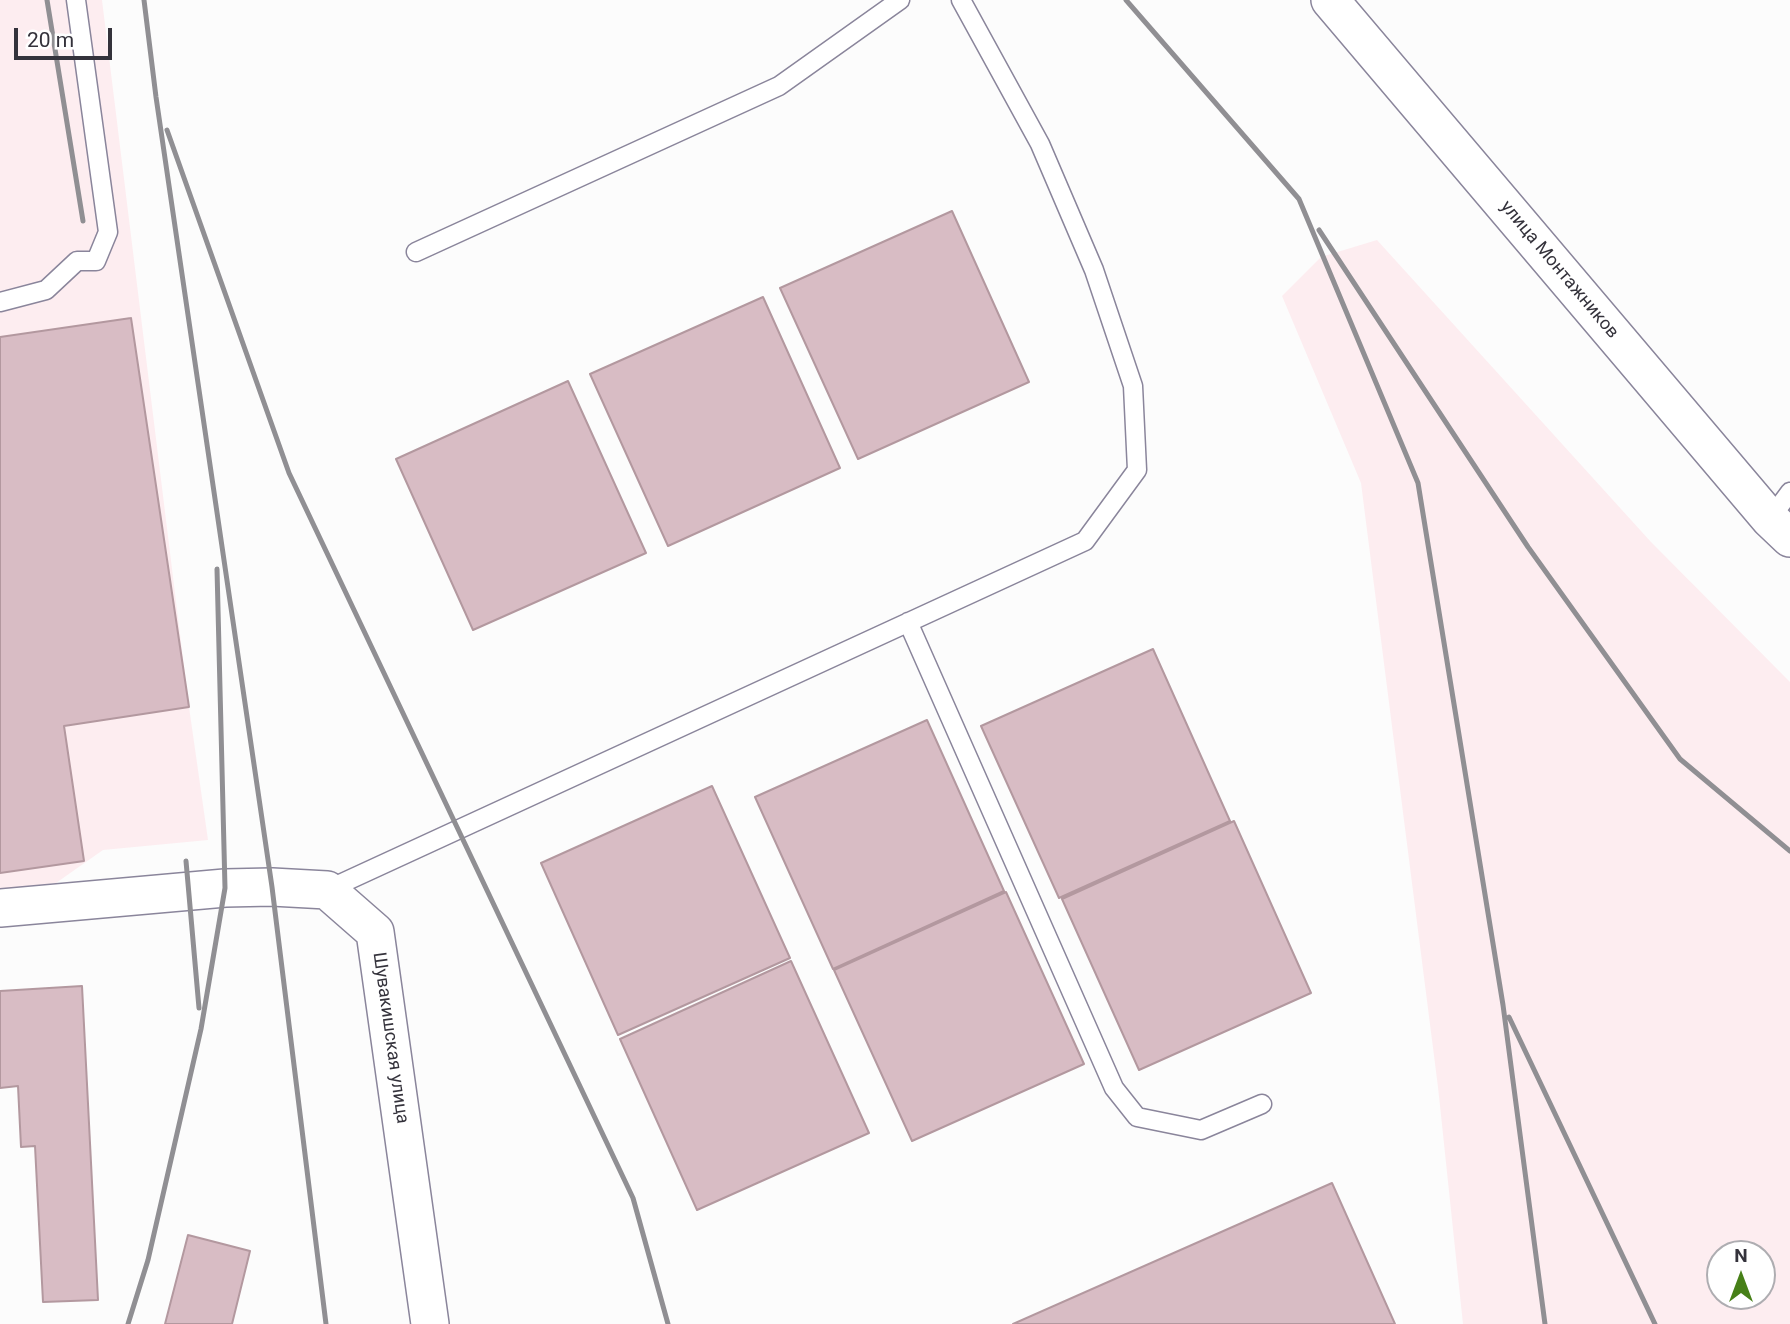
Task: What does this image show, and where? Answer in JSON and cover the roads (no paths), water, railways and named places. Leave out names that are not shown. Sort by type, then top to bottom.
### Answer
[{"type":"street","name":"улица Монтажников","points":[[1330,0],[1783,517]]},
{"type":"street","points":[[0,908],[225,888],[327,890]]},
{"type":"street","name":"Шувакишская улица","points":[[327,890],[375,932],[430,1324]]},
{"type":"lane","points":[[0,302],[46,289],[76,261],[96,261],[108,232],[76,0]]},
{"type":"lane","points":[[416,252],[779,86],[900,0]]},
{"type":"lane","points":[[327,890],[1085,541],[1137,470],[1133,386],[1094,270],[1040,144],[961,0]]},
{"type":"lane","points":[[908,622],[1114,1088],[1137,1117],[1201,1130],[1262,1104]]},
{"type":"railway","points":[[47,0],[83,221]]},
{"type":"railway","points":[[144,0],[272,887],[326,1324]]},
{"type":"railway","points":[[1126,0],[1299,199],[1418,483],[1503,1005],[1545,1324]]},
{"type":"railway","points":[[167,130],[289,473],[633,1198],[668,1324]]},
{"type":"railway","points":[[1319,230],[1528,547],[1680,759],[1790,851]]},
{"type":"railway","points":[[128,1324],[148,1260],[201,1029],[225,888],[217,569]]},
{"type":"railway","points":[[186,861],[199,1008]]},
{"type":"railway","points":[[1509,1017],[1655,1324]]}]
